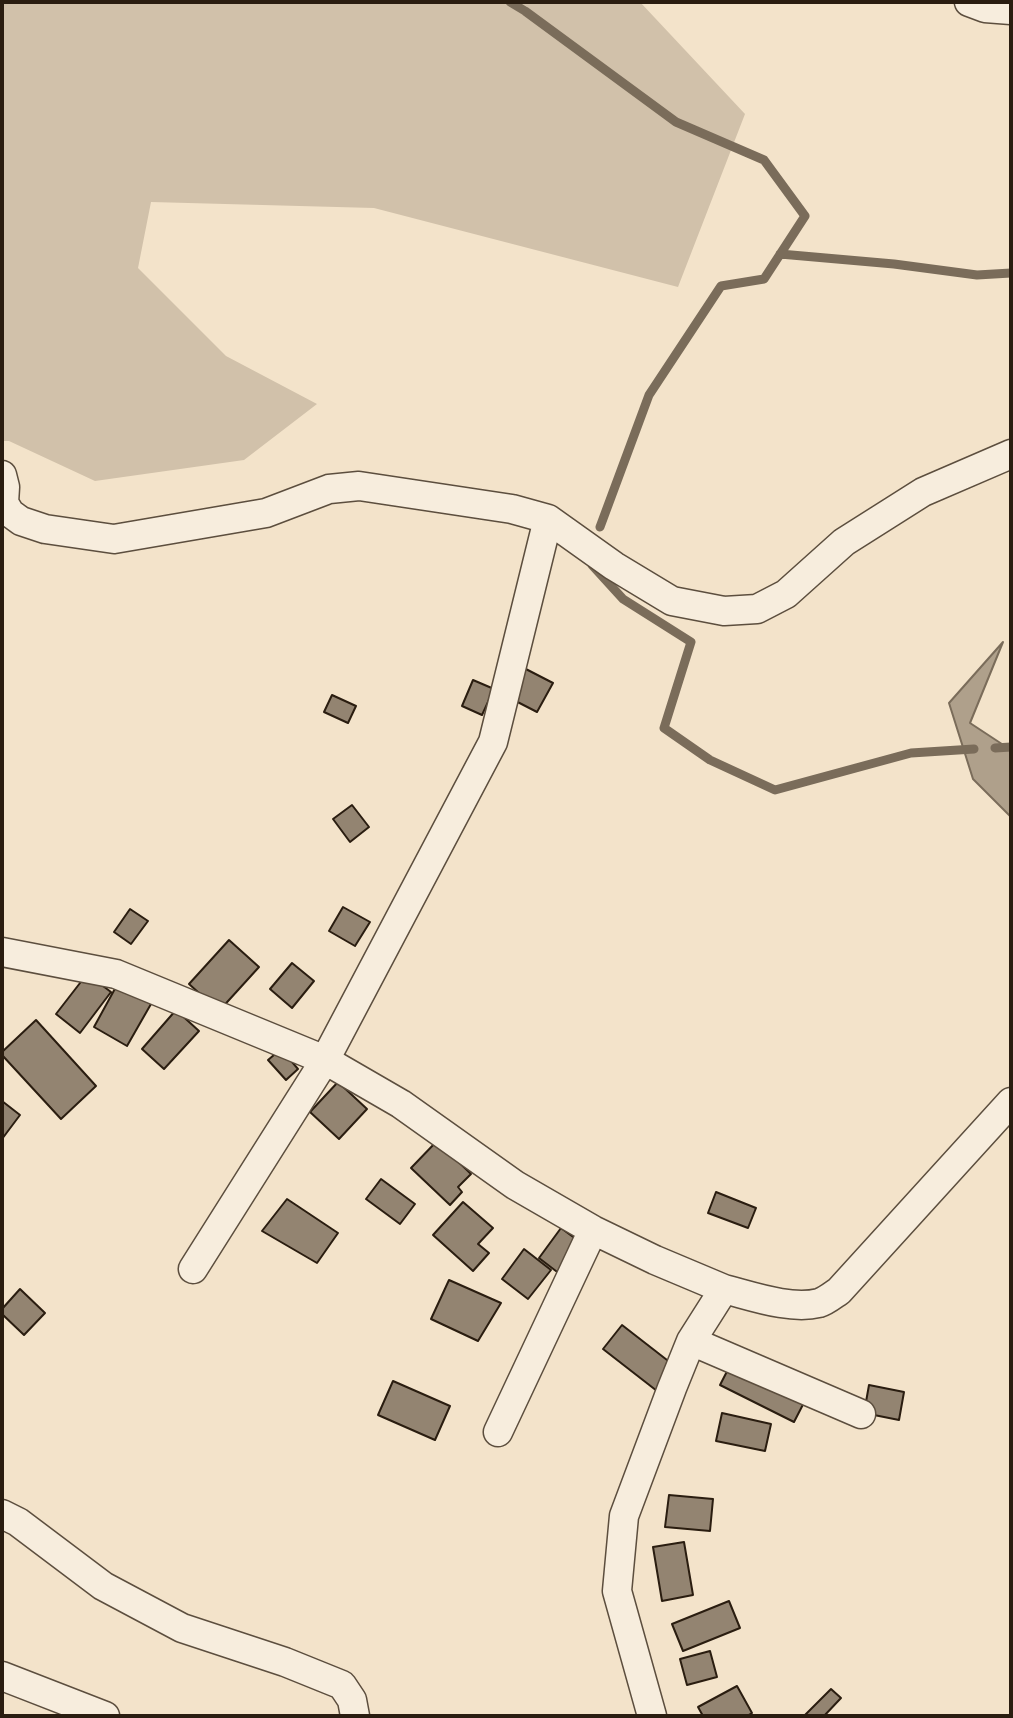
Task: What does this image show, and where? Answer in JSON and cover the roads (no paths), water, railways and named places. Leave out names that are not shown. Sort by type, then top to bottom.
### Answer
[{"type":"street","points":[[969,2],[985,8],[1011,10]]},
{"type":"street","points":[[2,475],[5,487],[4,503],[10,513],[21,521],[45,529],[114,538],[266,513],[329,489],[359,486],[512,509],[548,519],[614,566],[672,601],[724,611],[757,609],[786,594],[844,542],[923,492],[1011,454]]},
{"type":"street","points":[[193,1269],[325,1060],[493,742],[548,519]]},
{"type":"street","points":[[2,952],[116,974],[325,1060],[401,1104],[515,1185],[593,1230],[724,1289],[779,1302],[821,1303],[839,1292],[1011,1102]]},
{"type":"street","points":[[498,1432],[593,1230]]},
{"type":"street","points":[[648,1716],[617,1591],[624,1516],[691,1341],[724,1289]]},
{"type":"street","points":[[691,1341],[862,1414]]},
{"type":"street","points":[[2,1514],[18,1522],[103,1586],[183,1629],[285,1662],[342,1685],[352,1700],[355,1716]]},
{"type":"street","points":[[2,1676],[105,1716]]},
{"type":"waterway","points":[[510,2],[676,122],[764,160],[805,216],[764,279],[721,286],[649,395],[600,527]]},
{"type":"waterway","points":[[780,254],[894,264],[977,275],[1011,273]]},
{"type":"waterway","points":[[592,565],[623,599],[691,642],[664,728],[710,760],[775,790],[911,753],[974,749]]},
{"type":"waterway","points":[[995,748],[1011,747]]}]
